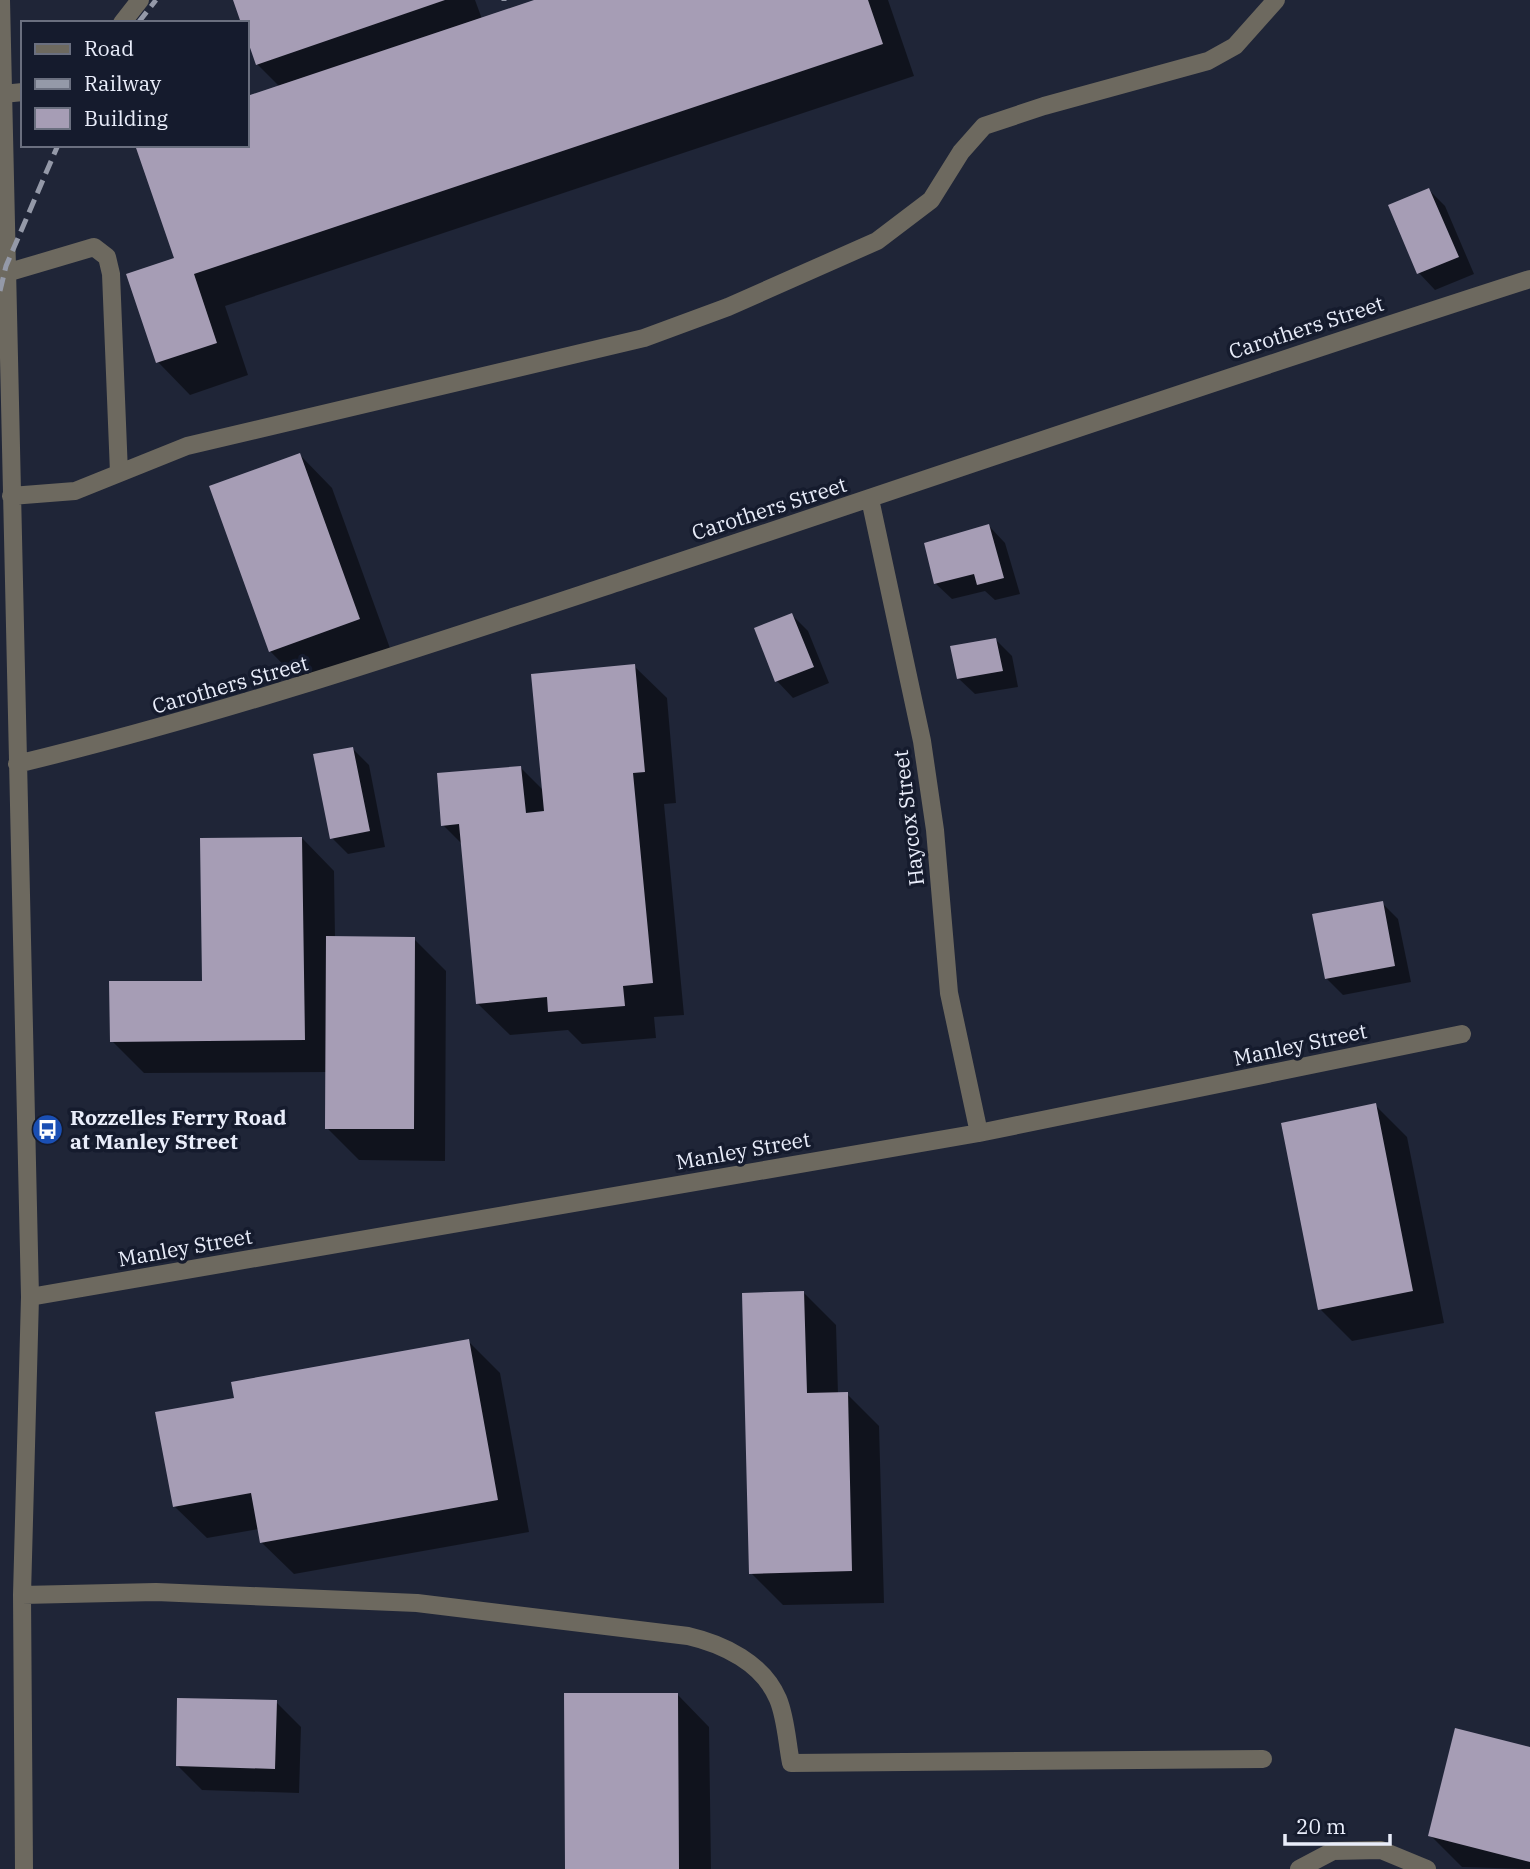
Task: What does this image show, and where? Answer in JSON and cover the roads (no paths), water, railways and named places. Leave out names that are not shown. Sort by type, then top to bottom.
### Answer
[{"type":"street","points":[[1,0],[30,1297],[22,1595],[24,1869]]},
{"type":"street","points":[[124,21],[140,0]]},
{"type":"street","points":[[11,496],[75,491],[187,446],[644,338],[728,307],[877,242],[932,200],[961,152],[984,126],[1044,106],[1208,61],[1235,46],[1276,0]]},
{"type":"street","points":[[3,94],[21,92]]},
{"type":"street","points":[[6,274],[94,247],[107,257],[119,473]]},
{"type":"street","name":"Carothers Street","points":[[17,764],[137,735],[344,674],[870,499],[1192,387],[1530,279]]},
{"type":"street","name":"Haycox Street","points":[[870,499],[922,741],[935,830],[949,993],[979,1133]]},
{"type":"street","name":"Manley Street","points":[[30,1297],[979,1133],[1462,1034]]},
{"type":"street","points":[[22,1595],[156,1592],[417,1602],[688,1636],[718,1643],[761,1672],[778,1699],[791,1763],[1263,1759]]},
{"type":"street","points":[[1299,1869],[1333,1851],[1381,1850],[1427,1869]]},
{"type":"railway","points":[[140,21],[156,0]]},
{"type":"railway","points":[[0,291],[6,266],[57,147]]},
{"type":"place","name":"Rozzelles Ferry Road at Manley Street","points":[[47,1129]]}]
